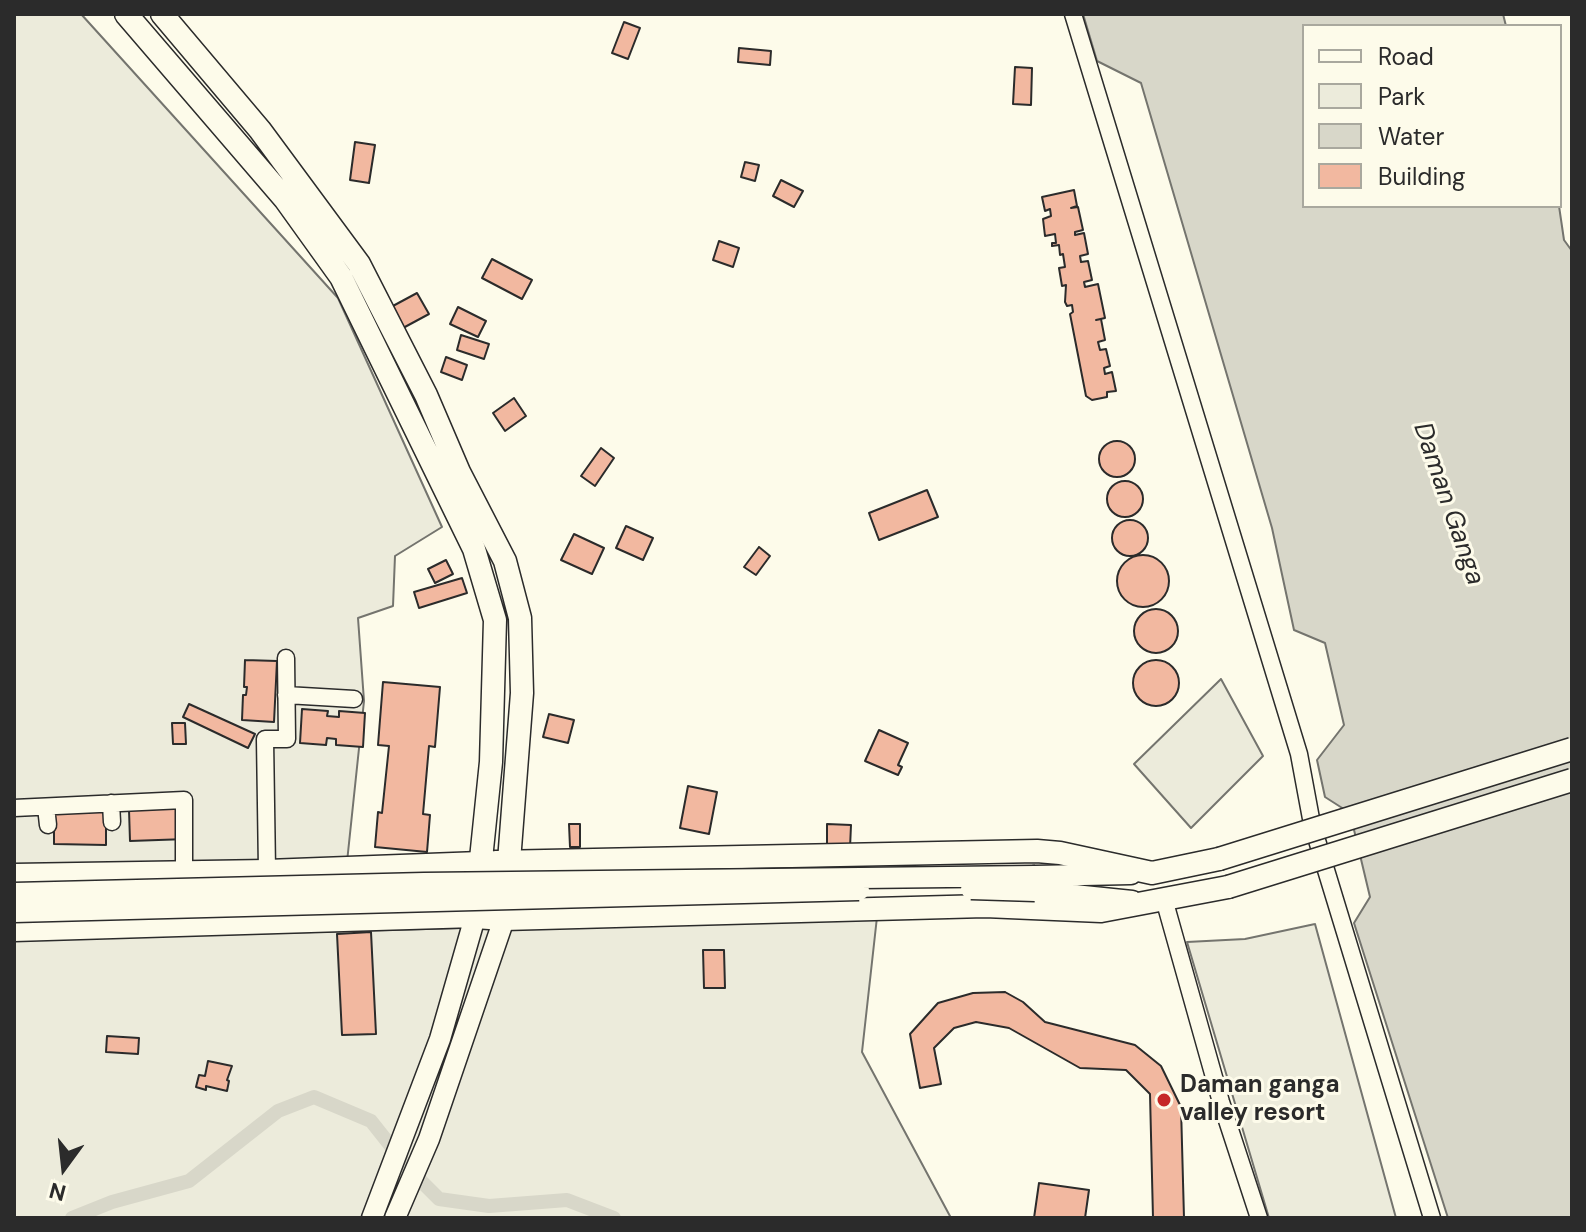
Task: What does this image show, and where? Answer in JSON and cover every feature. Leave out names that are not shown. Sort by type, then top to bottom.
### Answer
[{"type":"highway","points":[[126,14],[285,199],[341,277],[474,549],[495,620],[491,762],[475,917],[504,919],[985,906],[1101,911],[1228,887],[1572,780]]},
{"type":"highway","points":[[162,14],[260,130],[359,264],[505,561],[520,618],[522,693],[504,919]]},
{"type":"highway","points":[[480,862],[1037,851],[1152,873],[1219,859],[1572,749]]},
{"type":"main road","points":[[14,874],[267,870],[480,862]]},
{"type":"main road","points":[[14,912],[866,890],[1035,883],[1152,873]]},
{"type":"main road","points":[[14,893],[408,884],[1035,883],[1140,902]]},
{"type":"main road","points":[[14,931],[475,917],[440,1039],[372,1218]]},
{"type":"main road","points":[[399,1209],[429,1139],[504,919]]},
{"type":"street","points":[[1073,14],[1299,754],[1312,824],[1432,1218]]},
{"type":"street","points":[[267,870],[265,739],[287,739],[286,658]]},
{"type":"street","points":[[286,695],[354,699]]},
{"type":"street","points":[[14,808],[184,800],[184,872]]},
{"type":"street","points":[[111,803],[112,822]]},
{"type":"street","points":[[46,807],[48,825]]},
{"type":"street","points":[[1164,899],[1221,1102],[1259,1218]]},
{"type":"green space","points":[[14,14],[81,14],[338,298],[442,527],[395,556],[393,606],[358,618],[364,701],[347,862],[14,866]]},
{"type":"green space","points":[[1221,679],[1263,756],[1191,828],[1134,764]]},
{"type":"green space","points":[[877,917],[862,1052],[951,1218],[14,1218],[14,940]]},
{"type":"green space","points":[[1315,924],[1396,1218],[1269,1218],[1187,942],[1245,939]]},
{"type":"water","name":"Daman Ganga","points":[[1083,14],[1503,14],[1506,24],[1302,24],[1302,208],[1559,208],[1564,240],[1572,251],[1572,1218],[1448,1218],[1354,923],[1370,897],[1350,813],[1325,797],[1317,760],[1344,725],[1325,643],[1294,630],[1272,528],[1141,83],[1097,61]]},
{"type":"building","points":[[624,22],[640,28],[628,59],[612,53]]},
{"type":"building","points":[[739,48],[771,51],[770,65],[738,62]]},
{"type":"building","points":[[1015,67],[1032,68],[1031,105],[1013,104]]},
{"type":"building","points":[[355,142],[375,145],[369,183],[350,180]]},
{"type":"building","points":[[745,162],[759,165],[755,181],[741,177]]},
{"type":"building","points":[[781,180],[803,191],[794,207],[773,196]]},
{"type":"building","points":[[1074,190],[1077,206],[1071,208],[1078,207],[1083,230],[1075,232],[1075,235],[1084,233],[1088,254],[1080,256],[1081,262],[1088,261],[1092,280],[1084,282],[1085,287],[1098,284],[1105,318],[1096,320],[1101,319],[1105,340],[1098,342],[1100,350],[1106,349],[1110,366],[1104,368],[1105,374],[1112,372],[1116,391],[1107,392],[1107,397],[1092,400],[1086,396],[1070,314],[1073,312],[1072,305],[1067,306],[1065,302],[1066,285],[1062,286],[1059,268],[1065,267],[1063,254],[1060,255],[1059,245],[1052,246],[1056,243],[1055,234],[1045,236],[1043,219],[1051,216],[1050,209],[1045,211],[1042,197]]},
{"type":"building","points":[[719,241],[739,248],[733,267],[713,260]]},
{"type":"building","points":[[492,259],[532,280],[522,299],[482,278]]},
{"type":"building","points":[[417,293],[429,314],[403,328],[391,307]]},
{"type":"building","points":[[458,307],[486,321],[478,337],[450,324]]},
{"type":"building","points":[[461,335],[489,344],[484,359],[457,350]]},
{"type":"building","points":[[446,357],[467,365],[462,380],[441,372]]},
{"type":"building","points":[[514,398],[526,416],[505,431],[493,413]]},
{"type":"building","points":[[1117,441],[1129,447],[1135,459],[1129,471],[1117,477],[1105,471],[1099,459],[1105,447]]},
{"type":"building","points":[[601,448],[614,458],[595,486],[581,476]]},
{"type":"building","points":[[1125,481],[1137,487],[1143,499],[1137,511],[1125,517],[1113,511],[1107,499],[1113,487]]},
{"type":"building","points":[[927,490],[938,517],[879,540],[869,513]]},
{"type":"building","points":[[1130,520],[1143,525],[1148,538],[1143,551],[1130,556],[1117,551],[1112,538],[1117,525]]},
{"type":"building","points":[[626,526],[653,538],[643,560],[616,548]]},
{"type":"building","points":[[574,534],[604,548],[592,574],[561,560]]},
{"type":"building","points":[[759,547],[770,556],[756,575],[744,567]]},
{"type":"building","points":[[1143,555],[1161,563],[1169,581],[1161,599],[1143,607],[1125,599],[1117,581],[1125,563]]},
{"type":"building","points":[[446,560],[453,574],[435,583],[428,569]]},
{"type":"building","points":[[462,578],[467,593],[419,608],[414,592]]},
{"type":"building","points":[[1156,609],[1172,615],[1178,631],[1172,647],[1156,653],[1140,647],[1134,631],[1140,615]]},
{"type":"building","points":[[245,660],[277,661],[274,722],[242,720],[243,695],[246,695],[247,687],[244,687]]},
{"type":"building","points":[[1156,660],[1172,667],[1179,683],[1172,699],[1156,706],[1140,699],[1133,683],[1140,667]]},
{"type":"building","points":[[383,682],[440,687],[435,747],[429,746],[423,814],[430,815],[427,852],[375,847],[389,746],[378,745]]},
{"type":"building","points":[[189,704],[255,734],[248,748],[183,717]]},
{"type":"building","points":[[302,709],[328,711],[327,716],[339,717],[339,711],[365,713],[363,747],[336,745],[336,739],[327,738],[326,745],[300,743]]},
{"type":"building","points":[[549,714],[574,720],[568,743],[543,737]]},
{"type":"building","points":[[172,723],[185,723],[186,744],[173,744]]},
{"type":"building","points":[[879,730],[908,743],[898,765],[902,767],[898,775],[865,761]]},
{"type":"building","points":[[688,786],[717,792],[709,834],[680,828]]},
{"type":"building","points":[[185,808],[187,839],[130,841],[129,810]]},
{"type":"building","points":[[54,809],[106,810],[106,845],[54,844]]},
{"type":"building","points":[[569,824],[580,824],[580,847],[570,847]]},
{"type":"building","points":[[827,824],[851,825],[850,848],[827,848]]},
{"type":"building","points":[[371,932],[376,1034],[342,1035],[337,934]]},
{"type":"building","points":[[703,950],[724,950],[725,988],[704,988]]},
{"type":"building","name":"Daman ganga valley resort","points":[[1005,992],[1023,1002],[1045,1022],[1135,1045],[1161,1066],[1181,1107],[1184,1218],[1153,1218],[1150,1094],[1126,1070],[1080,1068],[1009,1028],[976,1022],[954,1028],[934,1048],[941,1084],[920,1088],[910,1034],[938,1003],[973,993]]},
{"type":"building","points":[[107,1036],[139,1038],[138,1054],[106,1052]]},
{"type":"building","points":[[208,1061],[232,1066],[227,1091],[196,1087],[199,1075],[205,1076]]},
{"type":"building","points":[[1039,1183],[1089,1190],[1085,1218],[1034,1218]]},
{"type":"waterway","points":[[72,1218],[112,1202],[189,1181],[278,1111],[314,1097],[371,1121],[409,1169],[439,1199],[489,1206],[567,1200],[614,1218]]},
{"type":"place","name":"Daman ganga valley resort","points":[[1164,1100]]}]
